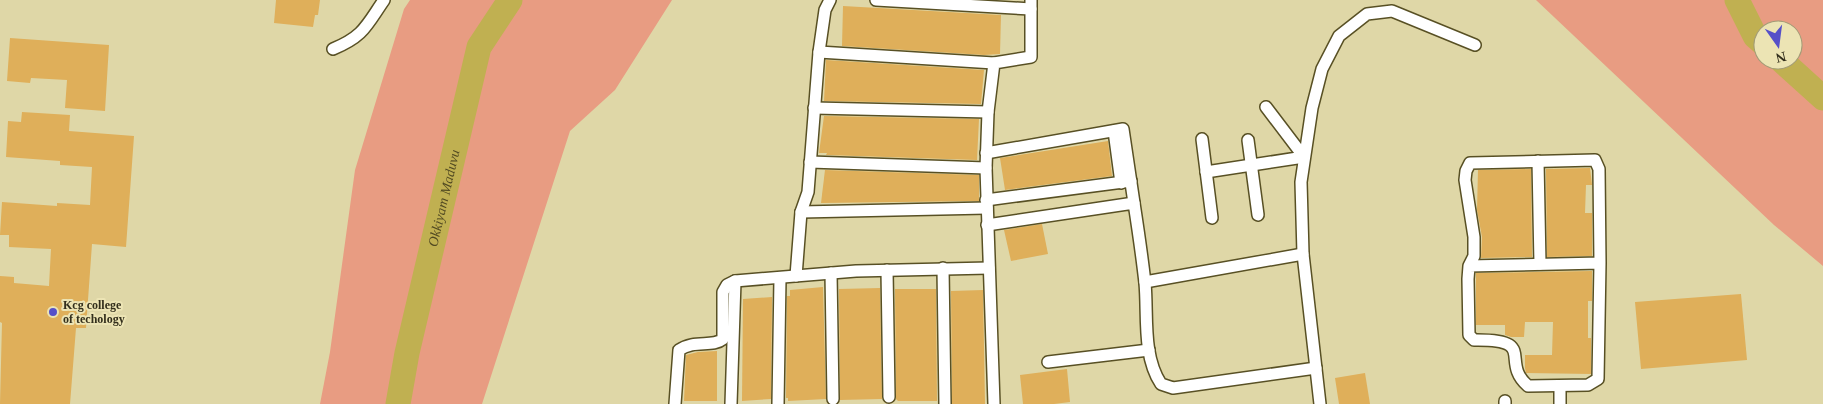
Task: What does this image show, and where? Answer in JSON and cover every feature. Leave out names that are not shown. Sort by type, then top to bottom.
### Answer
[{"type":"street","points":[[333,48],[350,41],[362,32],[384,0]]},
{"type":"street","points":[[796,276],[802,212],[808,192],[819,52],[825,10],[830,0]]},
{"type":"street","points":[[819,52],[994,63],[1031,58],[1031,4],[876,0]]},
{"type":"street","points":[[1320,404],[1303,254],[1301,182],[1312,108],[1322,69],[1339,36],[1366,14],[1392,11],[1475,45]]},
{"type":"street","points":[[994,63],[988,112],[986,153],[994,404]]},
{"type":"street","points":[[1266,107],[1304,157]]},
{"type":"street","points":[[814,108],[988,112]]},
{"type":"street","points":[[986,153],[1123,129],[1126,182],[1134,203],[1145,282],[1149,350],[1154,373],[1160,384],[1173,388],[1316,368]]},
{"type":"street","points":[[1202,139],[1212,218]]},
{"type":"street","points":[[1248,140],[1258,216]]},
{"type":"street","points":[[1206,172],[1304,157]]},
{"type":"street","points":[[1592,160],[1598,163],[1600,263],[1598,379],[1588,385],[1528,386],[1518,375],[1515,350],[1507,343],[1496,340],[1474,340],[1469,335],[1469,266],[1474,256],[1474,236],[1465,180],[1466,171],[1470,163],[1538,161],[1592,160]]},
{"type":"street","points":[[1538,161],[1540,264]]},
{"type":"street","points":[[810,162],[986,168]]},
{"type":"street","points":[[802,212],[987,204],[1126,182]]},
{"type":"street","points":[[987,225],[1134,203]]},
{"type":"street","points":[[1145,282],[1303,254]]},
{"type":"street","points":[[1469,266],[1600,263]]},
{"type":"street","points":[[943,268],[945,404]]},
{"type":"street","points":[[676,404],[679,350],[691,344],[714,343],[723,339],[723,292],[727,285],[735,281],[887,270],[989,268]]},
{"type":"street","points":[[887,270],[889,397]]},
{"type":"street","points":[[831,273],[833,399]]},
{"type":"street","points":[[778,404],[780,278]]},
{"type":"street","points":[[731,404],[735,281]]},
{"type":"street","points":[[1048,362],[1149,350]]},
{"type":"street","points":[[1560,386],[1560,404]]},
{"type":"shaded area","points":[[410,0],[672,0],[615,90],[570,131],[482,404],[320,404],[330,352],[355,170],[404,9]]},
{"type":"shaded area","points":[[1536,0],[1823,0],[1823,266],[1774,225]]},
{"type":"building","points":[[276,0],[320,0],[318,15],[315,15],[313,27],[274,23]]},
{"type":"building","points":[[843,6],[1001,15],[1000,54],[984,55],[842,46]]},
{"type":"building","points":[[10,38],[109,45],[105,111],[65,108],[67,80],[31,78],[30,83],[7,81]]},
{"type":"building","points":[[826,60],[984,70],[981,104],[824,101]]},
{"type":"building","points":[[22,112],[70,115],[69,131],[134,136],[126,247],[92,244],[86,328],[76,328],[70,404],[0,404],[2,323],[0,322],[0,276],[14,277],[14,283],[49,286],[51,249],[9,247],[9,235],[0,235],[2,202],[57,206],[57,203],[90,205],[92,167],[60,165],[60,161],[6,157],[8,121],[21,122]]},
{"type":"building","points":[[824,116],[979,119],[977,160],[826,155],[827,153],[819,153]]},
{"type":"building","points":[[1108,141],[1112,176],[1005,190],[1000,158]]},
{"type":"building","points":[[1590,168],[1592,185],[1586,185],[1585,213],[1592,213],[1592,256],[1547,257],[1546,169]]},
{"type":"building","points":[[1531,169],[1532,257],[1481,258],[1482,237],[1477,210],[1478,170]]},
{"type":"building","points":[[825,170],[979,175],[979,201],[821,203]]},
{"type":"building","points":[[1042,224],[1048,254],[1011,261],[1004,230]]},
{"type":"building","points":[[1592,271],[1592,301],[1588,301],[1588,338],[1591,338],[1591,374],[1526,373],[1525,355],[1552,355],[1553,322],[1525,322],[1524,337],[1505,335],[1505,325],[1476,325],[1476,273]]},
{"type":"building","points":[[823,287],[826,399],[788,401],[788,398],[786,398],[787,296],[790,296],[790,290]]},
{"type":"building","points":[[880,288],[882,399],[840,400],[839,289]]},
{"type":"building","points":[[895,289],[936,289],[937,401],[898,401],[896,399]]},
{"type":"building","points":[[983,290],[985,404],[952,404],[951,291]]},
{"type":"building","points":[[1741,294],[1747,360],[1641,369],[1635,302]]},
{"type":"building","points":[[772,297],[771,399],[742,401],[743,299]]},
{"type":"building","points":[[717,351],[717,401],[684,401],[686,355]]},
{"type":"building","points":[[1067,369],[1070,402],[1023,404],[1020,375]]},
{"type":"building","points":[[1365,373],[1370,404],[1339,404],[1335,378]]},
{"type":"waterway","name":"Okkiyam Maduvu","points":[[398,404],[407,353],[479,47],[510,0]]},
{"type":"waterway","name":"Okkiyam Maduvu","points":[[1737,0],[1753,32]]},
{"type":"waterway","name":"Okkiyam Maduvu","points":[[1792,70],[1823,98]]},
{"type":"place","name":"Kcg college of techology","points":[[53,312]]}]
